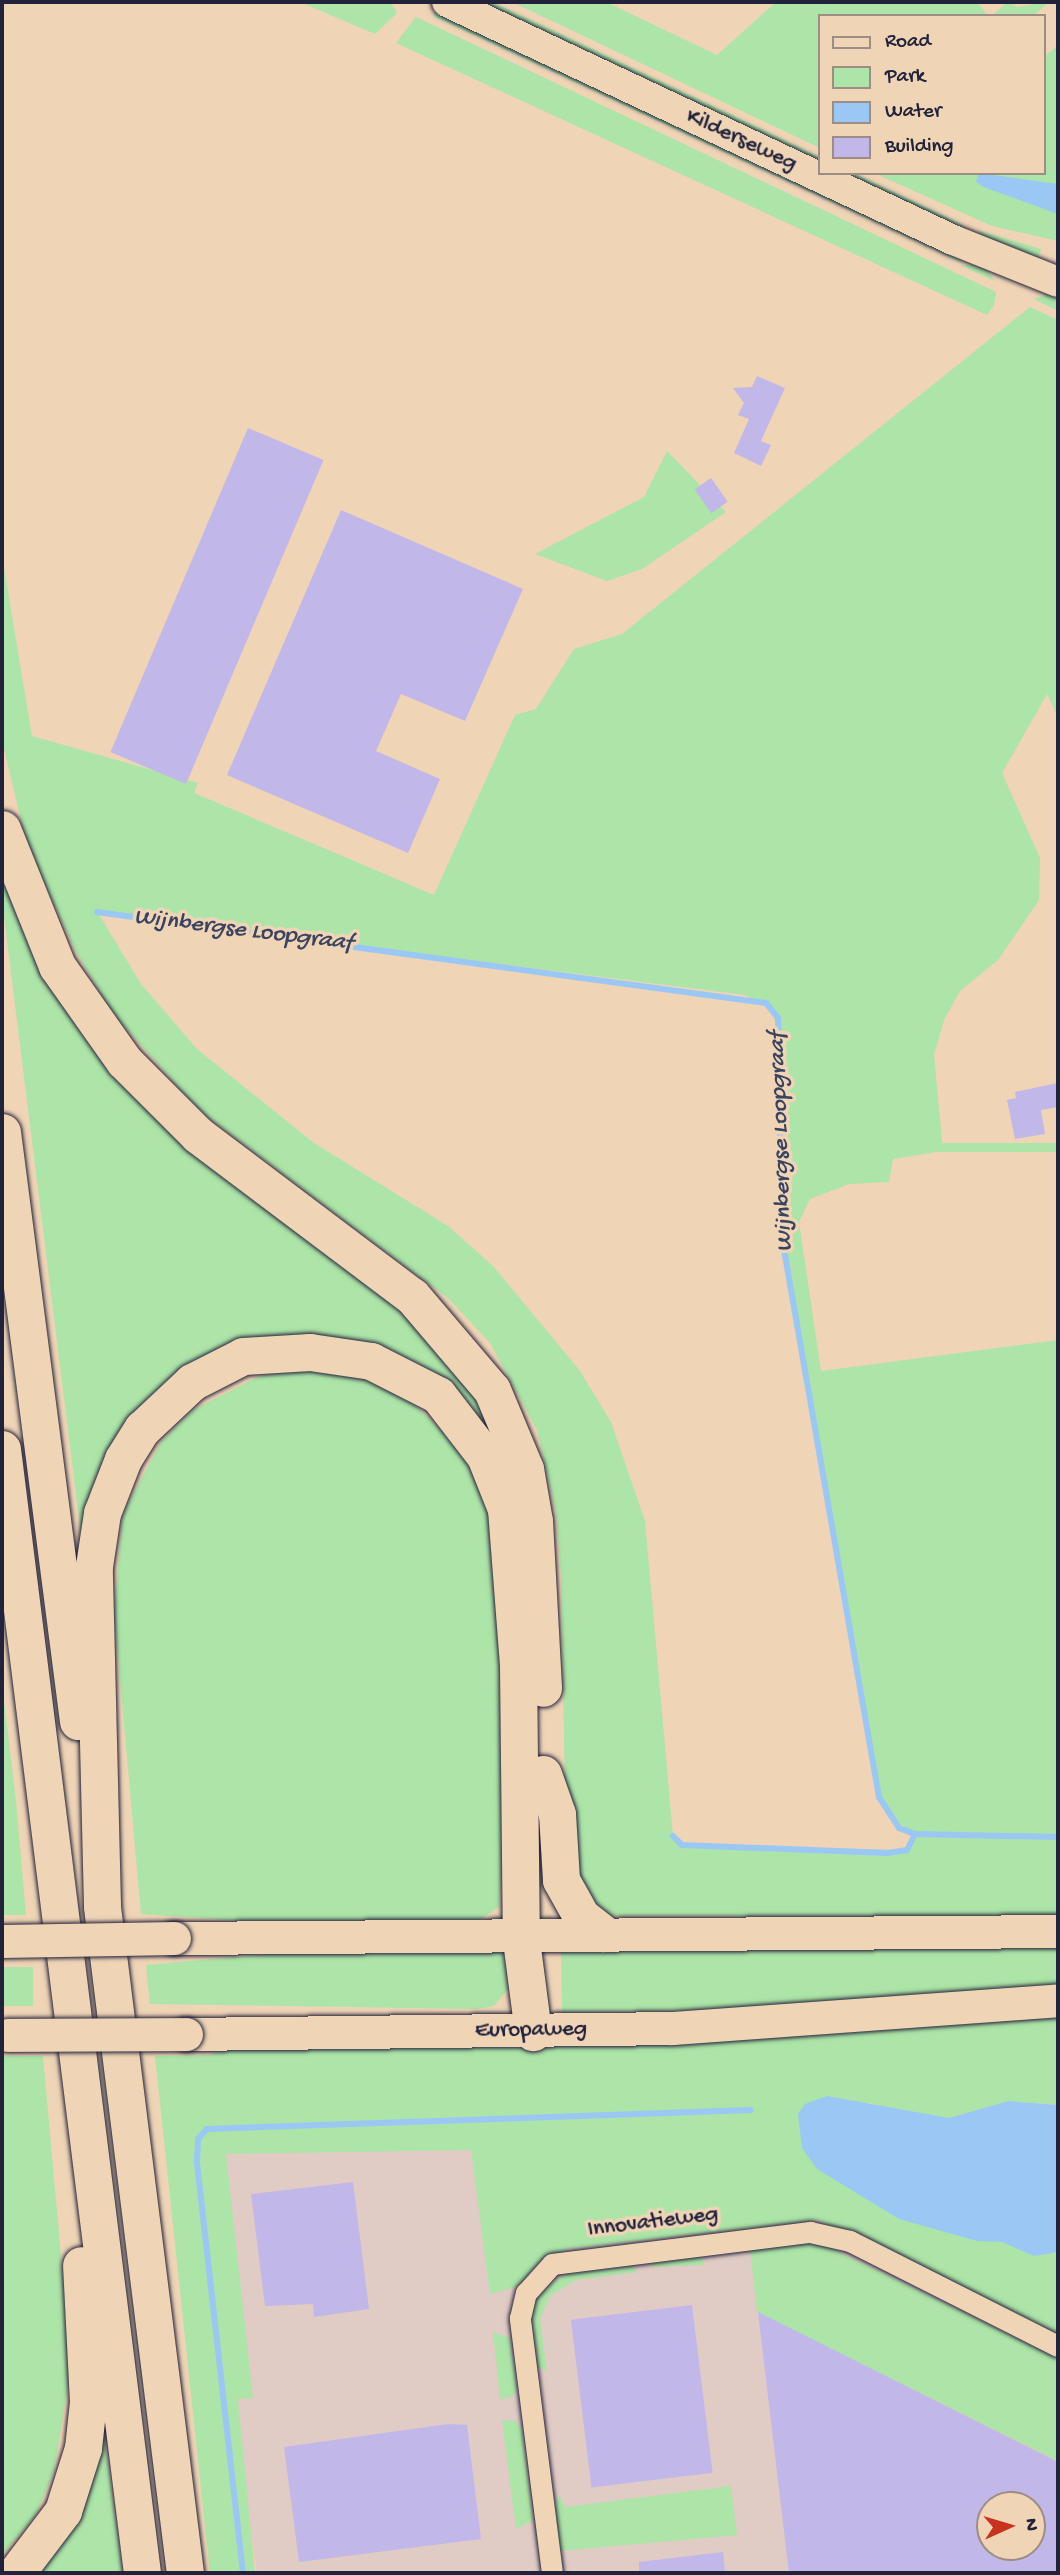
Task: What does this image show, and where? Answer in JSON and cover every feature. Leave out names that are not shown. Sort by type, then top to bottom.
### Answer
[{"type":"highway","points":[[2,829],[57,967],[124,1061],[198,1135],[412,1296],[492,1390],[525,1469],[543,1602],[543,1774],[532,1940]]},
{"type":"highway","points":[[2,1132],[185,2573]]},
{"type":"highway","points":[[102,1905],[94,1566],[102,1513],[142,1429],[192,1382],[243,1356],[310,1352],[371,1361],[438,1395],[485,1456],[506,1509],[518,1665],[532,1940],[533,2032]]},
{"type":"highway","points":[[2,1449],[142,2573]]},
{"type":"highway","points":[[543,1774],[557,1814],[561,1880],[581,1916],[603,1933]]},
{"type":"highway","points":[[16,2573],[63,2511],[83,2448],[88,2402],[78,2216],[80,2082]]},
{"type":"main road","points":[[2,1941],[174,1938],[532,1940],[603,1933],[1058,1931]]},
{"type":"main road","name":"Europaweg","points":[[5,2035],[533,2032],[913,2014],[1058,2000]]},
{"type":"street","name":"Kilderseweg","points":[[447,2],[953,240],[1052,276]]},
{"type":"street","name":"Innovatieweg","points":[[552,2573],[520,2318],[526,2293],[552,2264],[810,2232],[850,2241],[1058,2346]]},
{"type":"shaded area","points":[[737,2104],[1058,2309],[1058,2573],[257,2573],[192,2131]]},
{"type":"green space","points":[[300,2],[390,2],[397,13],[375,34]]},
{"type":"green space","points":[[476,2],[493,2],[739,118],[818,156],[818,164]]},
{"type":"green space","points":[[512,2],[606,2],[717,55],[776,2],[977,2],[986,14],[818,14],[818,147]]},
{"type":"green space","points":[[1008,2],[1017,7],[1049,2],[1035,14],[993,14]]},
{"type":"green space","points":[[437,8],[964,254],[960,262],[433,16]]},
{"type":"green space","points":[[416,17],[996,292],[994,305],[987,315],[396,43]]},
{"type":"green space","points":[[1058,45],[1058,241],[992,226],[878,175],[1046,175],[1046,55]]},
{"type":"green space","points":[[841,175],[858,175],[960,223],[972,236]]},
{"type":"green space","points":[[978,230],[1041,249],[1039,257],[989,244]]},
{"type":"green space","points":[[960,265],[983,265],[995,281]]},
{"type":"green space","points":[[1050,293],[1058,293],[1058,311],[1034,299]]},
{"type":"green space","points":[[1030,307],[1058,320],[1058,717],[1047,694],[1002,773],[1040,858],[1039,900],[998,960],[960,991],[944,1020],[934,1055],[943,1151],[893,1159],[889,1182],[849,1184],[810,1199],[799,1222],[821,1371],[1058,1340],[1058,1917],[606,1916],[595,1910],[566,1847],[561,1575],[556,1512],[537,1430],[490,1343],[449,1299],[201,1112],[113,1014],[76,952],[27,845],[2,740],[2,556],[32,736],[198,783],[194,793],[434,895],[515,715],[536,709],[574,649],[622,634]],"holes":[[[98,913],[745,995],[773,1010],[779,1036],[782,1238],[871,1765],[888,1816],[915,1834],[907,1850],[682,1845],[673,1836],[645,1521],[611,1422],[580,1371],[493,1266],[448,1226],[314,1143],[197,1049],[141,984]]]},
{"type":"green space","points":[[667,451],[726,512],[642,569],[607,581],[535,554],[644,497]]},
{"type":"green space","points":[[2,850],[41,949],[251,1185],[459,1358],[514,1468],[483,1421],[448,1389],[393,1358],[189,1375],[85,1567],[2,900]]},
{"type":"green space","points":[[903,1143],[1058,1143],[1058,1152],[903,1152]]},
{"type":"green space","points":[[299,1370],[363,1378],[406,1397],[468,1454],[489,1499],[497,1549],[503,1860],[499,1907],[473,1924],[321,1926],[141,1914],[114,1612],[123,1513],[161,1442],[193,1410],[260,1376]]},
{"type":"green space","points":[[2,1684],[16,1801],[26,1915],[2,1915]]},
{"type":"green space","points":[[1058,1940],[1058,1990],[812,2009],[562,2012],[561,1946]]},
{"type":"green space","points":[[350,1947],[494,1948],[506,1956],[510,1986],[494,2006],[477,2009],[150,2004],[146,1965]]},
{"type":"green space","points":[[2,1967],[33,1967],[33,2006],[2,2006]]},
{"type":"green space","points":[[1058,2013],[1058,2105],[1008,2101],[949,2118],[909,2115],[867,2102],[1058,2245],[1058,2334],[817,2220],[567,2249],[536,2266],[519,2286],[490,2294],[471,2150],[226,2154],[253,2398],[238,2399],[255,2573],[210,2573],[155,2056],[209,2055],[233,2047]]},
{"type":"green space","points":[[2,2056],[43,2056],[71,2367],[54,2471],[36,2515],[2,2555]]},
{"type":"green space","points":[[816,2241],[1058,2358],[1058,2461],[757,2312],[750,2249]]},
{"type":"green space","points":[[701,2255],[704,2265],[651,2267],[654,2261]]},
{"type":"green space","points":[[631,2264],[637,2272],[576,2280],[550,2296],[540,2319],[547,2371],[537,2367],[531,2317],[538,2294],[567,2272]]},
{"type":"green space","points":[[493,2332],[510,2338],[517,2389],[512,2397],[500,2399]]},
{"type":"green space","points":[[101,2412],[123,2573],[29,2573]]},
{"type":"green space","points":[[515,2420],[522,2429],[533,2520],[516,2529],[502,2421]]},
{"type":"green space","points":[[731,2486],[737,2535],[559,2551],[554,2505],[559,2495],[565,2507]]},
{"type":"water","points":[[978,175],[993,175],[1058,184],[1058,214],[986,188],[976,182]]},
{"type":"water","points":[[827,2096],[949,2118],[1008,2101],[1058,2105],[1058,2252],[1034,2256],[1002,2242],[977,2241],[899,2219],[817,2169],[802,2148],[798,2114],[805,2104]]},
{"type":"building","points":[[757,376],[785,388],[761,441],[771,445],[761,466],[734,453],[749,419],[738,415],[744,403],[733,388],[752,387]]},
{"type":"building","points":[[248,428],[323,460],[186,784],[110,752]]},
{"type":"building","points":[[711,478],[728,502],[711,513],[695,489]]},
{"type":"building","points":[[341,510],[523,589],[465,721],[401,694],[376,751],[440,779],[408,853],[227,775]]},
{"type":"building","points":[[1058,1083],[1058,1107],[1041,1110],[1045,1134],[1015,1139],[1007,1100],[1016,1098],[1015,1092]]},
{"type":"building","points":[[353,2182],[369,2309],[314,2317],[313,2304],[265,2306],[251,2194]]},
{"type":"building","points":[[692,2305],[713,2473],[592,2488],[571,2320]]},
{"type":"building","points":[[758,2312],[1058,2462],[1058,2573],[789,2573]]},
{"type":"building","points":[[448,2424],[467,2425],[481,2539],[299,2562],[284,2447]]},
{"type":"building","points":[[723,2552],[725,2573],[639,2573],[639,2562]]},
{"type":"waterway","name":"Wijnbergse Loopgraaf","points":[[97,912],[766,1003],[778,1018],[782,1238],[879,1797],[899,1828],[915,1834],[1058,1837]]},
{"type":"waterway","points":[[673,1836],[682,1845],[888,1853],[907,1850],[915,1834]]},
{"type":"waterway","points":[[243,2573],[197,2161],[198,2139],[207,2129],[751,2110]]}]
